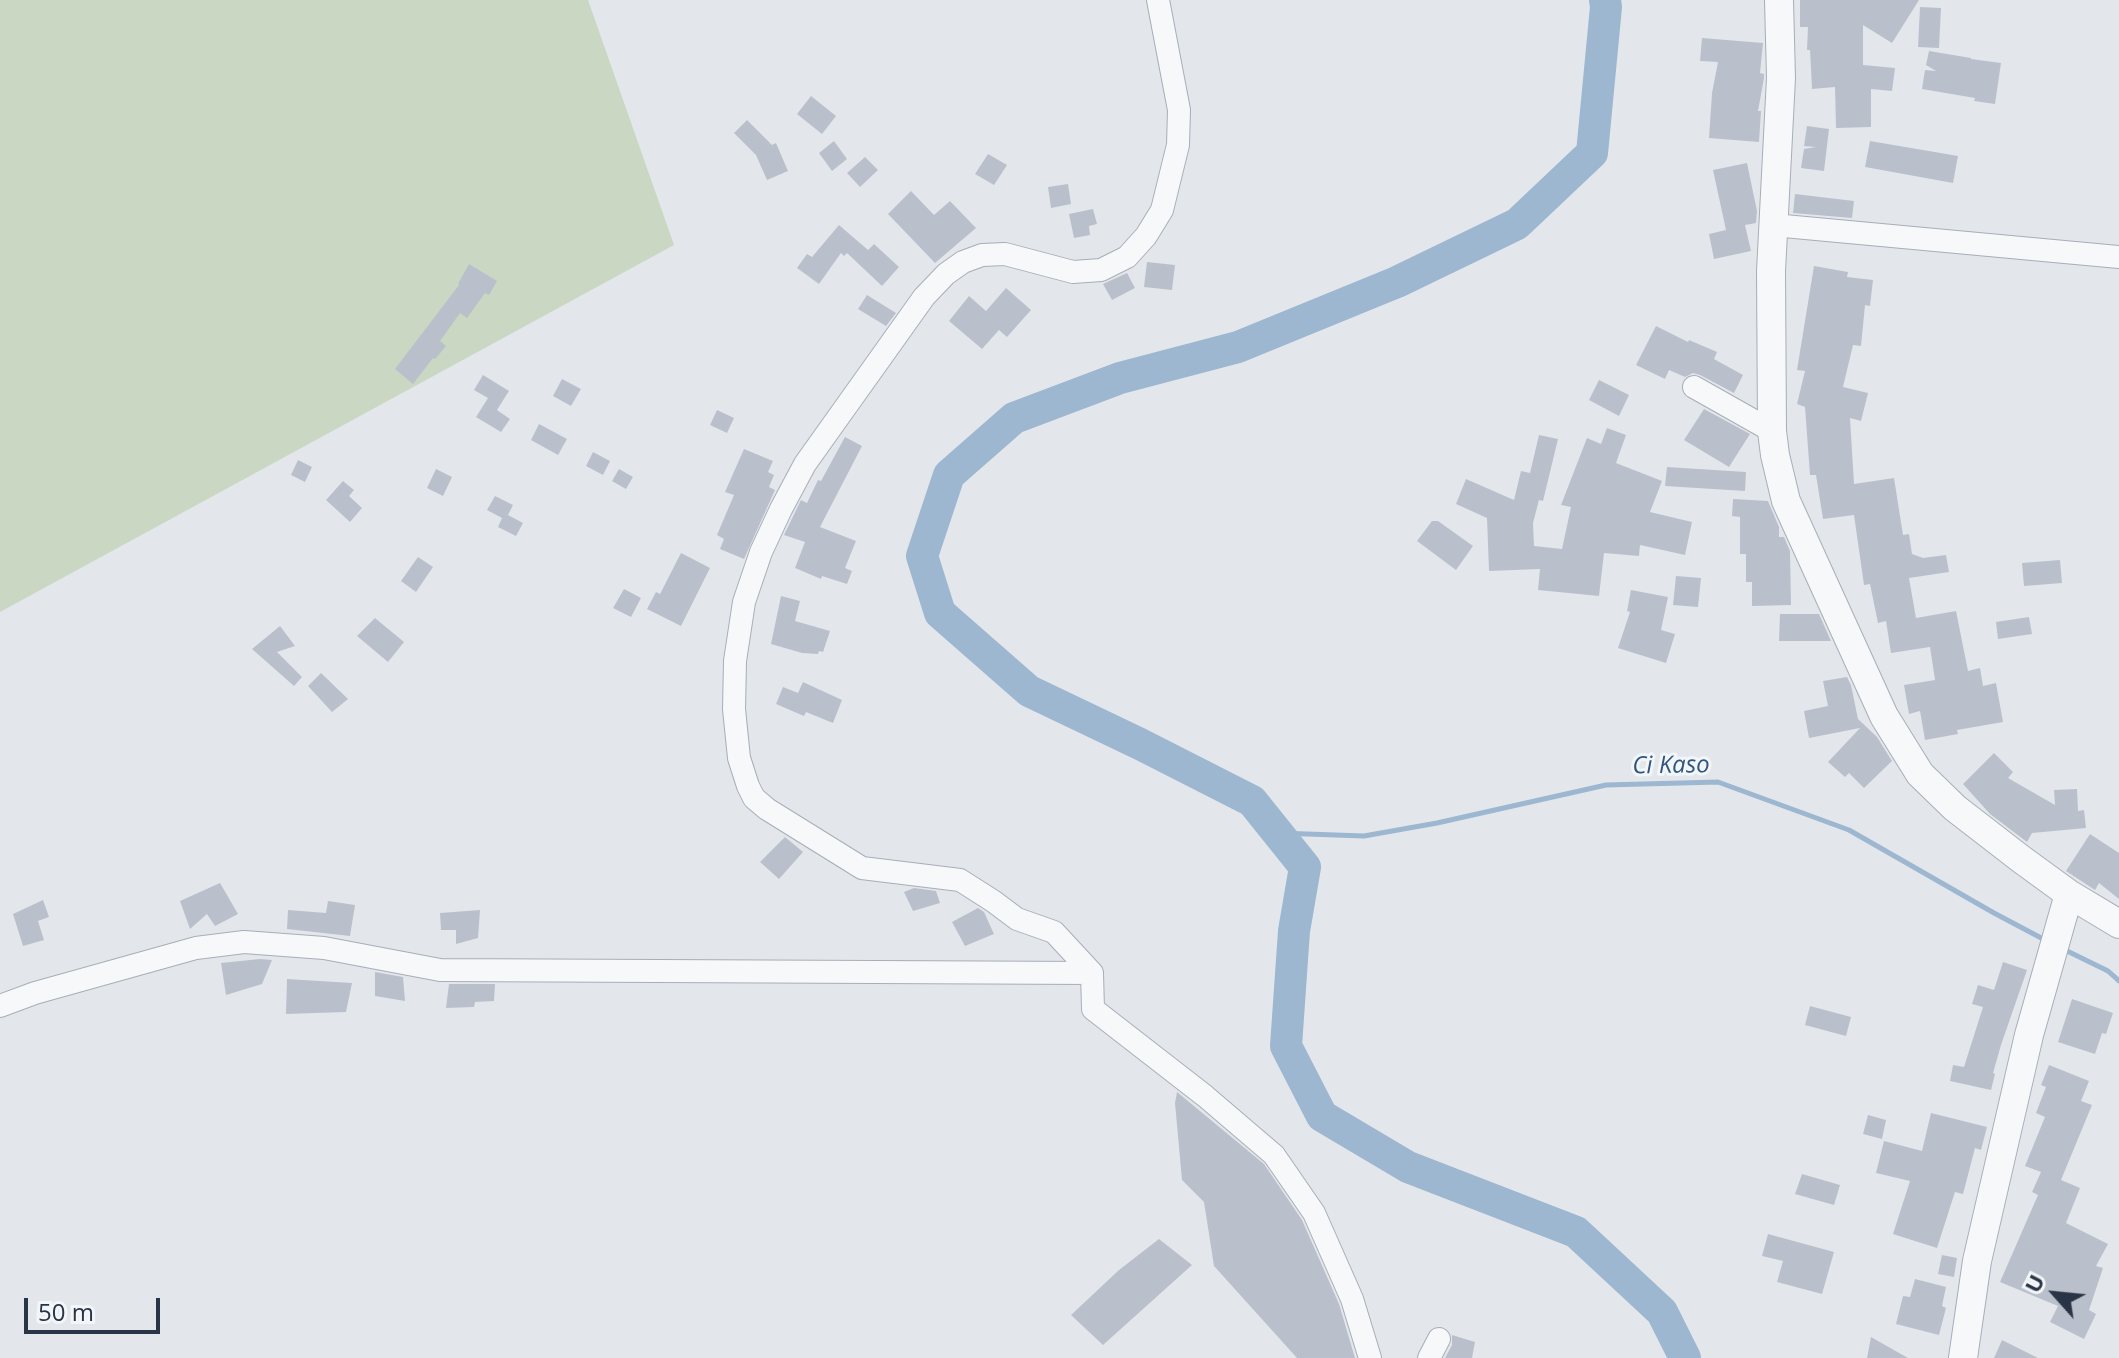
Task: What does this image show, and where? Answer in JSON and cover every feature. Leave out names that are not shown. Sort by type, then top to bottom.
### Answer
[{"type":"street","points":[[1158,0],[1179,110],[1178,145],[1162,210],[1146,236],[1127,257],[1101,270],[1073,272],[1005,254],[982,255],[963,262],[946,274],[924,297],[805,464],[761,552],[744,602],[735,661],[734,709],[739,758],[754,798],[867,870],[960,880],[1017,919],[1054,932],[1092,973],[1093,1009],[1205,1096],[1274,1155],[1314,1213],[1352,1299],[1370,1358]]},
{"type":"street","points":[[1779,0],[1781,78],[1771,271],[1772,431],[1786,501],[1884,716],[1920,774],[1955,808],[2069,894],[2119,924]]},
{"type":"street","points":[[1773,225],[2119,257]]},
{"type":"street","points":[[1694,387],[1772,431]]},
{"type":"street","points":[[1963,1358],[1977,1261],[2029,1035],[2069,894]]},
{"type":"street","points":[[0,1006],[35,993],[196,948],[244,942],[324,948],[440,970],[1092,973]]},
{"type":"green space","points":[[0,0],[588,0],[674,245],[0,612]]},
{"type":"building","points":[[1800,0],[1919,0],[1892,43],[1863,25],[1863,65],[1895,68],[1892,91],[1871,89],[1871,127],[1836,128],[1835,87],[1812,89],[1810,50],[1807,50],[1808,27],[1800,27]]},
{"type":"building","points":[[1920,7],[1941,8],[1939,48],[1918,47]]},
{"type":"building","points":[[1702,38],[1763,43],[1760,73],[1764,74],[1764,78],[1758,111],[1761,111],[1759,142],[1709,138],[1718,62],[1700,61]]},
{"type":"building","points":[[1929,51],[2001,63],[1995,104],[1922,89],[1925,70],[1936,71],[1926,65]]},
{"type":"building","points":[[811,96],[836,116],[822,134],[797,114]]},
{"type":"building","points":[[747,120],[772,145],[776,143],[788,171],[767,180],[756,155],[734,133]]},
{"type":"building","points":[[1807,126],[1829,129],[1824,171],[1801,168],[1804,149],[1816,147],[1804,146]]},
{"type":"building","points":[[834,141],[847,159],[832,171],[819,153]]},
{"type":"building","points":[[1870,141],[1958,156],[1953,183],[1865,167]]},
{"type":"building","points":[[988,154],[1007,165],[994,185],[975,174]]},
{"type":"building","points":[[865,157],[878,170],[860,187],[847,173]]},
{"type":"building","points":[[1747,163],[1757,211],[1756,223],[1745,225],[1751,251],[1714,259],[1709,234],[1726,230],[1713,170]]},
{"type":"building","points":[[1068,184],[1071,204],[1051,208],[1048,187]]},
{"type":"building","points":[[911,191],[934,215],[950,201],[976,228],[935,263],[888,214]]},
{"type":"building","points":[[1795,194],[1854,201],[1852,218],[1793,213]]},
{"type":"building","points":[[1093,209],[1097,224],[1089,226],[1090,235],[1074,238],[1069,214]]},
{"type":"building","points":[[839,225],[868,250],[874,244],[899,267],[882,286],[847,253],[844,256],[841,253],[819,284],[797,268],[807,254],[812,257]]},
{"type":"building","points":[[1147,262],[1175,265],[1172,290],[1144,287]]},
{"type":"building","points":[[469,264],[497,281],[489,295],[485,293],[467,318],[460,313],[440,341],[446,346],[413,384],[395,369],[459,285]]},
{"type":"building","points":[[1814,266],[1848,272],[1847,277],[1873,280],[1870,306],[1865,305],[1861,346],[1853,345],[1843,387],[1868,393],[1861,421],[1850,418],[1854,484],[1894,478],[1903,535],[1909,534],[1912,554],[1923,558],[1946,555],[1949,572],[1909,578],[1916,618],[1956,611],[1968,671],[1980,668],[1983,686],[1996,683],[2003,722],[1957,730],[1958,734],[1925,740],[1920,711],[1909,714],[1904,685],[1935,680],[1930,647],[1891,653],[1886,621],[1878,623],[1870,584],[1864,585],[1854,515],[1823,519],[1816,475],[1810,475],[1805,407],[1797,404],[1805,371],[1797,370]]},
{"type":"building","points":[[1127,273],[1135,288],[1112,300],[1103,284]]},
{"type":"building","points":[[1006,288],[1031,310],[1007,337],[999,330],[982,349],[949,321],[969,296],[986,311]]},
{"type":"building","points":[[867,295],[896,313],[886,326],[858,309]]},
{"type":"building","points":[[1656,326],[1717,352],[1714,359],[1743,375],[1734,393],[1693,373],[1685,377],[1669,370],[1665,379],[1636,365]]},
{"type":"building","points":[[483,375],[509,391],[497,410],[510,419],[501,432],[476,417],[488,398],[474,390]]},
{"type":"building","points":[[562,379],[581,389],[571,406],[553,396]]},
{"type":"building","points":[[1599,380],[1629,395],[1619,416],[1589,400]]},
{"type":"building","points":[[1704,409],[1750,434],[1729,467],[1684,440]]},
{"type":"building","points":[[717,410],[734,418],[727,433],[710,425]]},
{"type":"building","points":[[539,424],[567,439],[558,455],[531,440]]},
{"type":"building","points":[[1607,428],[1626,435],[1616,463],[1662,481],[1650,512],[1692,522],[1685,555],[1640,545],[1639,556],[1604,553],[1599,596],[1538,590],[1540,569],[1489,571],[1487,518],[1456,504],[1466,479],[1514,500],[1521,471],[1530,473],[1539,435],[1558,439],[1543,501],[1539,500],[1533,523],[1534,546],[1562,549],[1571,507],[1561,505],[1587,438],[1601,444]]},
{"type":"building","points":[[845,437],[862,446],[820,527],[856,541],[845,568],[852,571],[847,584],[822,576],[821,579],[795,568],[805,542],[784,535],[801,500],[807,503]]},
{"type":"building","points":[[744,449],[773,461],[768,472],[774,475],[769,487],[775,490],[744,559],[720,549],[724,539],[717,535],[734,495],[725,492]]},
{"type":"building","points":[[593,452],[610,461],[603,475],[586,466]]},
{"type":"building","points":[[298,460],[312,467],[305,482],[291,475]]},
{"type":"building","points":[[1667,467],[1746,472],[1745,491],[1665,486]]},
{"type":"building","points":[[436,469],[452,477],[443,496],[427,488]]},
{"type":"building","points":[[619,469],[633,477],[626,489],[612,481]]},
{"type":"building","points":[[343,481],[354,490],[349,496],[362,508],[350,522],[326,500]]},
{"type":"building","points":[[495,496],[513,505],[508,515],[523,523],[516,536],[498,527],[502,518],[487,510]]},
{"type":"building","points":[[1733,499],[1768,501],[1779,527],[1779,537],[1784,537],[1790,551],[1791,605],[1752,606],[1752,582],[1746,582],[1746,554],[1740,554],[1740,517],[1732,516]]},
{"type":"building","points":[[1432,521],[1438,521],[1473,546],[1456,570],[1417,541]]},
{"type":"building","points":[[681,553],[710,568],[681,626],[647,609],[656,592],[660,594]]},
{"type":"building","points":[[418,557],[433,567],[416,592],[401,581]]},
{"type":"building","points":[[2060,560],[2062,583],[2024,586],[2022,563]]},
{"type":"building","points":[[1676,576],[1701,578],[1698,607],[1673,605]]},
{"type":"building","points":[[624,589],[641,598],[631,617],[613,608]]},
{"type":"building","points":[[1631,590],[1668,597],[1661,630],[1675,634],[1666,663],[1618,648],[1630,612],[1627,611]]},
{"type":"building","points":[[781,596],[800,601],[795,621],[830,631],[823,652],[802,653],[771,644]]},
{"type":"building","points":[[1780,614],[1819,614],[1831,641],[1779,641]]},
{"type":"building","points":[[2029,617],[2032,634],[1998,639],[1996,622]]},
{"type":"building","points":[[375,618],[404,642],[388,662],[357,636]]},
{"type":"building","points":[[280,626],[295,646],[277,652],[302,677],[294,686],[252,649]]},
{"type":"building","points":[[321,673],[348,699],[332,712],[308,686]]},
{"type":"building","points":[[1847,677],[1858,719],[1877,737],[1892,761],[1864,788],[1849,773],[1845,777],[1828,762],[1860,728],[1809,738],[1804,711],[1828,706],[1823,681]]},
{"type":"building","points":[[803,682],[842,700],[833,723],[806,712],[804,716],[776,704],[783,687],[798,693]]},
{"type":"building","points":[[1994,753],[2013,772],[2008,778],[2055,805],[2054,790],[2077,789],[2078,811],[2084,810],[2086,828],[2032,833],[2027,842],[1990,814],[1963,784]]},
{"type":"building","points":[[2090,834],[2119,853],[2119,899],[2099,883],[2095,890],[2066,871]]},
{"type":"building","points":[[785,837],[803,852],[779,879],[760,862]]},
{"type":"building","points":[[220,883],[238,914],[215,926],[207,914],[190,929],[180,901]]},
{"type":"building","points":[[914,888],[936,891],[940,903],[913,911],[904,892]]},
{"type":"building","points":[[43,900],[49,917],[38,921],[44,940],[23,946],[13,914]]},
{"type":"building","points":[[328,901],[355,905],[350,936],[287,929],[288,910],[326,913]]},
{"type":"building","points":[[978,908],[984,912],[994,934],[965,946],[952,922]]},
{"type":"building","points":[[480,910],[478,938],[456,944],[456,930],[441,930],[440,913]]},
{"type":"building","points":[[272,960],[262,984],[226,995],[221,963]]},
{"type":"building","points":[[2003,962],[2027,970],[2001,1045],[1991,1090],[1950,1081],[1953,1065],[1964,1067],[1983,1007],[1972,1004],[1978,985],[1994,990]]},
{"type":"building","points":[[375,972],[403,977],[405,1001],[375,996]]},
{"type":"building","points":[[287,979],[352,983],[346,1012],[286,1014]]},
{"type":"building","points":[[449,984],[495,984],[494,1001],[475,1002],[474,1007],[446,1008]]},
{"type":"building","points":[[2072,999],[2113,1013],[2095,1054],[2058,1042]]},
{"type":"building","points":[[1810,1006],[1851,1017],[1846,1036],[1805,1025]]},
{"type":"building","points":[[2049,1065],[2089,1081],[2081,1101],[2092,1105],[2061,1180],[2080,1188],[2066,1223],[2108,1244],[2096,1266],[2103,1268],[2089,1310],[2096,1314],[2084,1339],[2050,1322],[2058,1306],[2000,1282],[2038,1195],[2032,1192],[2041,1172],[2025,1166],[2045,1117],[2036,1113],[2046,1087],[2041,1085]]},
{"type":"building","points":[[1177,1092],[1264,1164],[1302,1220],[1339,1304],[1355,1358],[1297,1358],[1214,1266],[1204,1202],[1182,1180],[1175,1103]]},
{"type":"building","points":[[1931,1113],[1987,1127],[1981,1150],[1975,1148],[1963,1194],[1955,1192],[1937,1248],[1893,1234],[1910,1181],[1876,1173],[1884,1141],[1922,1151]]},
{"type":"building","points":[[1868,1115],[1886,1120],[1882,1139],[1863,1134]]},
{"type":"building","points":[[1802,1174],[1840,1185],[1834,1205],[1795,1194]]},
{"type":"building","points":[[1768,1234],[1834,1252],[1822,1294],[1777,1282],[1783,1261],[1762,1256]]},
{"type":"building","points":[[1159,1239],[1192,1265],[1103,1345],[1071,1315],[1119,1270]]},
{"type":"building","points":[[1942,1255],[1957,1258],[1954,1277],[1938,1274]]},
{"type":"building","points":[[1915,1279],[1946,1287],[1942,1306],[1946,1308],[1939,1335],[1896,1324],[1903,1296],[1910,1297]]},
{"type":"building","points":[[1452,1335],[1475,1342],[1472,1358],[1445,1358],[1452,1345]]},
{"type":"building","points":[[1871,1337],[1908,1358],[1867,1358]]},
{"type":"building","points":[[2002,1340],[2038,1358],[1994,1358]]},
{"type":"waterway","points":[[1605,0],[1592,153],[1517,224],[1397,282],[1238,347],[1120,378],[1014,418],[949,475],[922,556],[940,613],[1029,691],[1252,801],[1305,867],[1294,931],[1286,1046],[1322,1116],[1408,1167],[1576,1232],[1662,1312],[1685,1358]]},
{"type":"waterway","name":"Ci Kaso","points":[[1278,833],[1364,836],[1606,785],[1718,782],[1849,830],[2045,940]]},
{"type":"waterway","name":"Ci Kaso","points":[[2061,948],[2108,971],[2119,981]]}]
